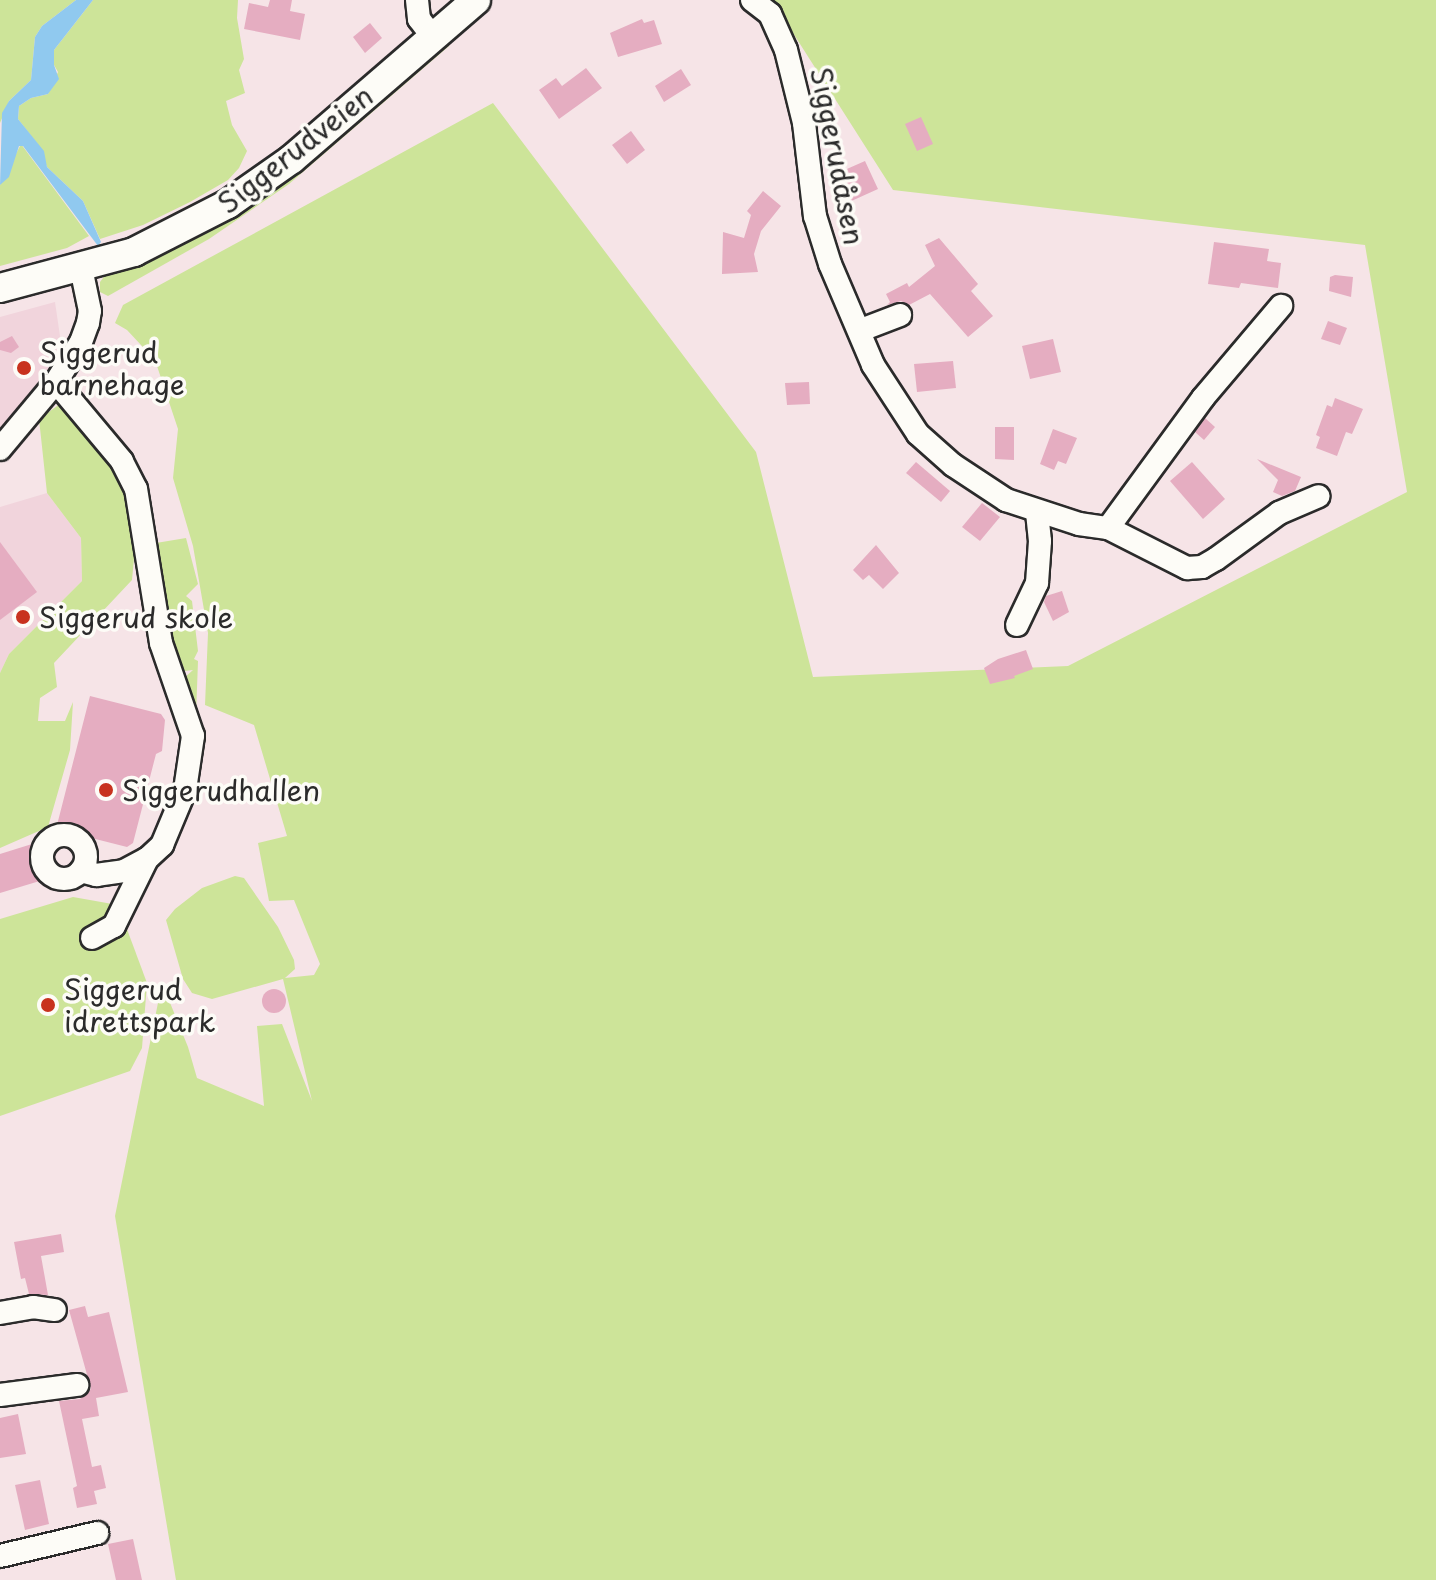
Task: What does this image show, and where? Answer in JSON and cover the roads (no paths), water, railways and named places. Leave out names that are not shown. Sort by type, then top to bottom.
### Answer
[{"type":"main road","name":"Siggerudveien","points":[[0,288],[81,268],[153,244],[228,204],[292,159],[476,0]]},
{"type":"street","points":[[417,0],[419,19],[433,37]]},
{"type":"street","name":"Siggerudåsen","points":[[752,0],[770,14],[782,36],[804,123],[815,216],[830,264],[861,330],[873,365],[918,434],[953,465],[1006,500],[1079,524],[1108,528],[1187,568],[1202,567],[1279,513],[1319,496]]},
{"type":"street","points":[[0,449],[56,382],[81,342],[90,311],[81,268]]},
{"type":"street","points":[[1108,528],[1203,398],[1281,306]]},
{"type":"street","points":[[861,330],[900,315]]},
{"type":"street","points":[[56,382],[122,461],[136,489],[161,643],[193,736],[185,790],[162,845],[147,859],[124,871],[96,875],[81,871]]},
{"type":"street","points":[[1017,625],[1037,583],[1040,541],[1037,511]]},
{"type":"street","points":[[92,938],[114,926],[147,859]]},
{"type":"street","points":[[0,1313],[33,1307],[55,1310]]},
{"type":"street","points":[[0,1395],[77,1385]]},
{"type":"street","points":[[0,1556],[97,1533]]},
{"type":"water","points":[[76,0],[93,0],[54,50],[54,65],[59,79],[48,94],[31,98],[19,106],[18,119],[44,151],[47,167],[83,201],[101,242],[98,246],[23,146],[19,146],[9,177],[0,185],[2,113],[9,101],[31,80],[35,37],[42,26]]},
{"type":"place","name":"Siggerud barnehage","points":[[24,368]]},
{"type":"place","name":"Siggerud skole","points":[[23,617]]},
{"type":"place","name":"Siggerudhallen","points":[[106,790]]},
{"type":"place","name":"Siggerud idrettspark","points":[[48,1005]]}]
